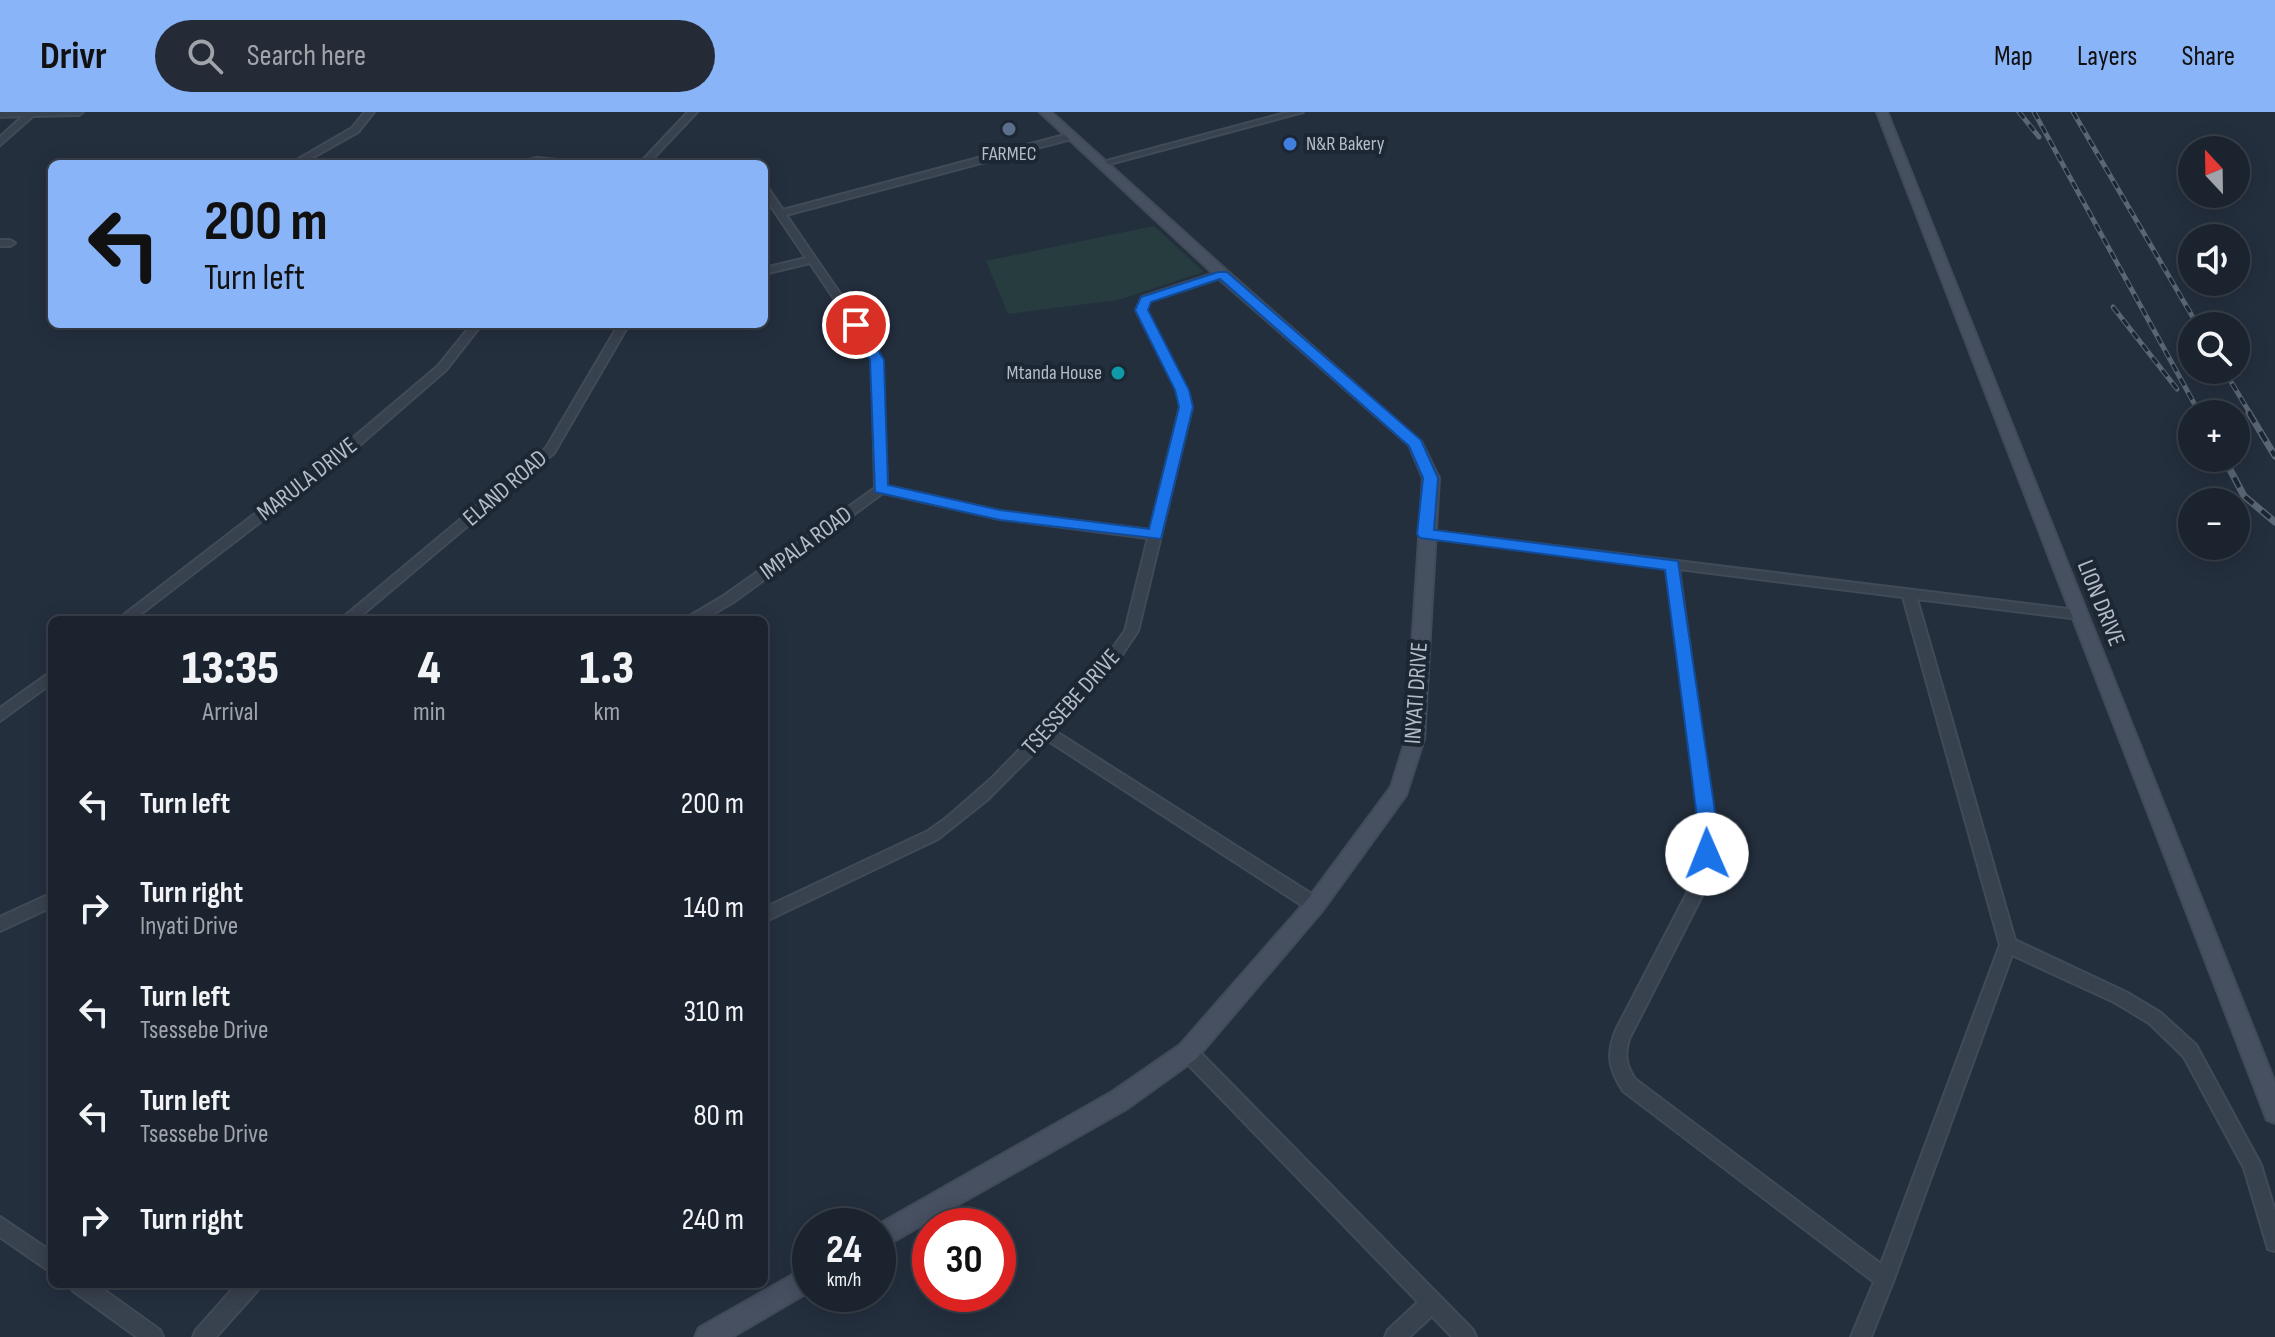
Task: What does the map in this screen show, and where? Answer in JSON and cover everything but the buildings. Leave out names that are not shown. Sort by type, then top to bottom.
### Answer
[{"type":"street","points":[[0,114],[79,112]]},
{"type":"street","points":[[301,160],[355,130],[370,112]]},
{"type":"street","points":[[647,160],[693,112]]},
{"type":"street","name":"INYATI DRIVE","points":[[896,1228],[1120,1100],[1188,1052],[1315,905],[1399,790],[1415,739],[1425,534],[1431,478],[1415,443],[1222,274],[1045,112]]},
{"type":"street","points":[[1103,163],[1299,112]]},
{"type":"street","name":"LION DRIVE","points":[[1882,112],[2079,614],[2143,765],[2275,1112]]},
{"type":"street","points":[[0,142],[31,113]]},
{"type":"street","points":[[781,213],[1072,136]]},
{"type":"street","points":[[768,195],[871,346],[877,360],[881,489],[1000,515],[1155,535]]},
{"type":"street","points":[[768,270],[812,260]]},
{"type":"street","name":"TSESSEBE DRIVE","points":[[768,913],[933,835],[955,820],[984,796],[1117,656],[1131,631],[1186,407],[1182,390],[1141,310],[1146,299],[1222,274]]},
{"type":"street","name":"MARULA DRIVE","points":[[129,616],[351,446],[442,368],[474,328]]},
{"type":"street","name":"ELAND ROAD","points":[[352,616],[550,450],[622,328]]},
{"type":"street","name":"IMPALA ROAD","points":[[700,616],[730,598],[881,489]]},
{"type":"street","points":[[1425,534],[2079,614]]},
{"type":"street","points":[[1672,565],[1707,825],[1707,854],[1704,876],[1614,1054],[1618,1068],[1629,1085],[1885,1279]]},
{"type":"street","points":[[1861,1337],[2008,945],[1909,594]]},
{"type":"street","points":[[0,716],[48,679]]},
{"type":"street","points":[[1045,732],[1315,905]]},
{"type":"street","points":[[0,924],[48,902]]},
{"type":"street","points":[[2008,945],[2120,997],[2155,1018],[2190,1051],[2252,1165],[2275,1242]]},
{"type":"street","points":[[1188,1052],[1466,1337]]},
{"type":"street","points":[[0,1226],[48,1261]]},
{"type":"street","points":[[86,1288],[153,1337]]},
{"type":"street","points":[[203,1337],[246,1288]]},
{"type":"street","points":[[708,1337],[792,1288]]},
{"type":"street","points":[[1395,1337],[1431,1303]]},
{"type":"green space","points":[[1154,226],[1204,272],[1118,300],[1008,314],[986,261]]},
{"type":"railway","points":[[2019,112],[2039,137]]},
{"type":"railway","points":[[2034,112],[2192,400]]},
{"type":"railway","points":[[2073,112],[2190,312]]},
{"type":"railway","points":[[2113,307],[2177,389]]},
{"type":"railway","points":[[2232,384],[2251,415]]},
{"type":"railway","points":[[2250,415],[2275,456]]},
{"type":"railway","points":[[2231,472],[2244,496],[2275,522]]},
{"type":"place","name":"FARMEC","points":[[1009,129]]},
{"type":"place","name":"N&R Bakery","points":[[1290,144]]},
{"type":"place","name":"Mtanda House","points":[[1118,373]]},
{"type":"route","points":[[856,325],[877,360],[881,489],[1000,515],[1155,535],[1186,407],[1182,390],[1141,310],[1146,299],[1222,274],[1415,443],[1431,478],[1425,534],[1672,565],[1707,825],[1707,854]]}]
